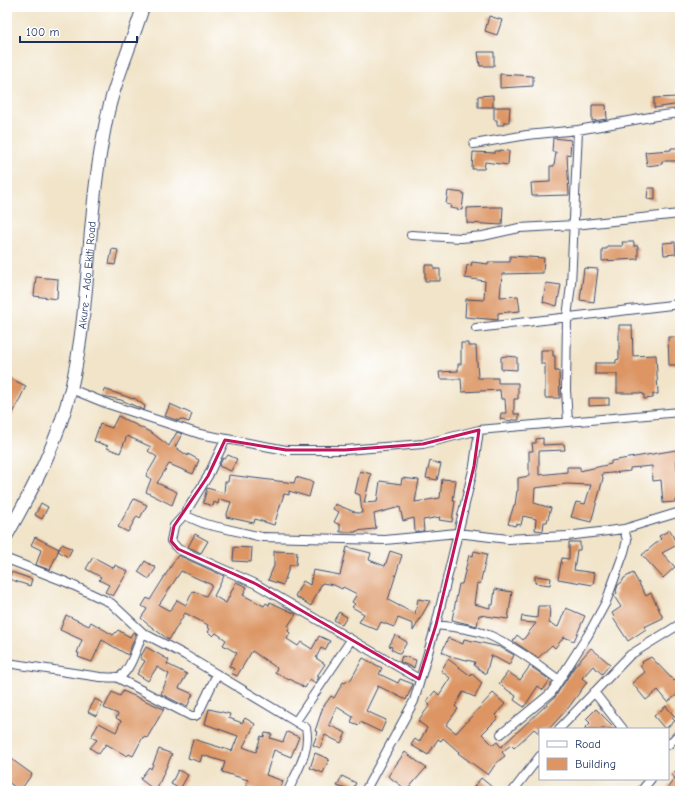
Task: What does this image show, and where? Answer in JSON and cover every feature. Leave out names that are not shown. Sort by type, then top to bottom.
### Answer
[{"type":"main road","name":"Akure - Ado Ekiti Road","points":[[7,535],[26,501],[58,434],[71,389],[81,328],[98,162],[110,105],[143,7]]},
{"type":"street","points":[[474,144],[527,135],[578,130],[680,113]]},
{"type":"street","points":[[568,422],[566,390],[567,317],[570,296],[578,130]]},
{"type":"street","points":[[411,234],[461,238],[483,236],[519,228],[574,225],[680,214]]},
{"type":"street","points":[[476,328],[680,304]]},
{"type":"street","points":[[71,389],[108,404],[179,428],[225,440],[286,450],[345,450],[423,444],[479,430],[680,412]]},
{"type":"street","points":[[365,791],[414,701],[419,679],[436,625],[474,466],[479,430]]},
{"type":"street","points":[[225,440],[208,476],[184,515],[174,526],[171,541],[178,549],[256,584],[419,679]]},
{"type":"street","points":[[184,515],[205,524],[262,537],[385,540],[457,533],[508,539],[567,536],[624,529],[680,512]]},
{"type":"street","points":[[501,734],[551,693],[588,635],[606,602],[624,552],[627,540],[624,529]]},
{"type":"street","points":[[7,559],[66,582],[111,603],[143,633],[185,655],[306,728],[309,739],[304,757],[288,791]]},
{"type":"street","points":[[560,728],[630,655],[680,624]]},
{"type":"street","points":[[436,625],[462,628],[489,636],[522,654],[559,680]]},
{"type":"street","points":[[7,663],[116,678],[122,676],[127,669],[143,633]]},
{"type":"street","points":[[296,721],[351,640]]},
{"type":"street","points":[[116,678],[191,716],[195,716],[198,714],[217,674]]},
{"type":"street","points":[[594,692],[622,728]]},
{"type":"street","points":[[669,744],[680,733]]},
{"type":"street","points":[[513,791],[539,757]]},
{"type":"street","points":[[641,791],[650,780]]},
{"type":"highlighted area","points":[[479,430],[474,466],[436,625],[419,679],[256,584],[178,549],[171,541],[174,526],[208,476],[225,440],[286,450],[345,450],[423,444]]},
{"type":"building","points":[[489,16],[502,20],[497,35],[485,31]]},
{"type":"building","points":[[478,52],[494,52],[494,66],[480,66]]},
{"type":"building","points":[[500,74],[533,76],[533,86],[500,88]]},
{"type":"building","points":[[493,95],[493,107],[478,107],[478,96]]},
{"type":"building","points":[[680,97],[680,104],[654,108],[654,98]]},
{"type":"building","points":[[592,105],[606,105],[607,119],[592,121]]},
{"type":"building","points":[[494,107],[510,107],[509,122],[504,122],[504,125],[497,125],[497,120],[494,120]]},
{"type":"building","points":[[553,138],[571,140],[570,155],[567,154],[569,195],[532,196],[531,183],[550,182],[550,166],[554,166],[556,152],[552,152]]},
{"type":"building","points":[[671,148],[680,148],[680,161],[662,161],[662,164],[647,166],[645,152],[671,150]]},
{"type":"building","points":[[495,151],[509,151],[508,165],[485,162],[484,169],[472,169],[473,152],[495,153]]},
{"type":"building","points":[[648,188],[655,188],[655,200],[647,199]]},
{"type":"building","points":[[448,191],[464,193],[462,210],[450,208],[451,205],[446,204]]},
{"type":"building","points":[[503,207],[502,225],[467,223],[467,208]]},
{"type":"building","points":[[622,242],[634,242],[634,246],[638,246],[638,259],[602,261],[602,249],[607,249],[607,246],[623,246]]},
{"type":"building","points":[[675,242],[676,254],[664,255],[663,243]]},
{"type":"building","points":[[112,249],[118,250],[115,265],[109,264]]},
{"type":"building","points":[[510,256],[544,258],[543,273],[502,274],[500,297],[518,296],[520,311],[498,313],[498,320],[465,317],[466,299],[484,300],[485,281],[465,278],[467,265],[471,266],[472,262],[488,264],[488,262],[510,262]]},
{"type":"building","points":[[425,265],[434,265],[434,269],[440,269],[440,281],[425,281]]},
{"type":"building","points":[[584,268],[598,269],[594,302],[580,300]]},
{"type":"building","points":[[36,277],[58,279],[57,299],[34,296]]},
{"type":"building","points":[[546,283],[561,285],[557,306],[543,302]]},
{"type":"building","points":[[619,325],[632,325],[633,356],[656,355],[658,394],[653,394],[653,398],[644,399],[644,394],[639,393],[617,393],[617,374],[595,374],[595,363],[616,363],[616,360],[619,359]]},
{"type":"building","points":[[668,337],[680,337],[680,365],[669,365]]},
{"type":"building","points":[[461,343],[468,343],[468,346],[476,346],[478,378],[498,378],[498,383],[518,383],[518,399],[514,399],[514,414],[519,414],[519,420],[511,421],[500,419],[501,413],[506,413],[505,399],[501,399],[500,390],[462,392],[461,379],[440,379],[439,372],[458,371],[458,364],[461,364]]},
{"type":"building","points":[[541,350],[553,350],[553,356],[555,356],[555,371],[559,371],[560,398],[545,398],[545,364],[541,364]]},
{"type":"building","points":[[501,357],[517,357],[517,370],[501,369]]},
{"type":"building","points":[[7,377],[26,386],[7,426]]},
{"type":"building","points":[[104,389],[133,399],[134,398],[145,406],[144,410],[121,400],[103,396]]},
{"type":"building","points":[[589,398],[609,398],[609,405],[589,406]]},
{"type":"building","points":[[170,404],[192,414],[189,422],[180,419],[179,421],[165,416]]},
{"type":"building","points":[[118,416],[152,433],[169,446],[177,432],[182,434],[175,447],[188,456],[188,454],[199,460],[193,474],[169,464],[157,483],[177,492],[172,505],[146,492],[151,479],[146,476],[157,457],[148,451],[151,447],[127,436],[120,453],[107,448],[108,446],[94,441],[100,424],[112,428]]},
{"type":"building","points":[[543,438],[543,445],[564,444],[565,450],[539,451],[539,475],[567,472],[567,467],[580,467],[580,471],[611,464],[611,461],[676,450],[677,469],[679,469],[680,476],[680,481],[677,484],[678,500],[675,500],[675,502],[663,503],[661,480],[653,481],[652,466],[630,468],[630,471],[602,474],[603,478],[591,522],[571,517],[576,502],[585,504],[591,485],[567,484],[535,488],[534,503],[551,508],[547,522],[544,522],[543,531],[535,530],[536,519],[523,516],[521,525],[516,524],[515,526],[508,524],[515,505],[518,491],[518,478],[529,476],[529,451],[533,451],[532,443],[536,443],[536,439]]},
{"type":"building","points":[[228,455],[237,459],[231,471],[219,466],[223,458],[225,459]]},
{"type":"building","points":[[430,461],[441,464],[437,480],[426,478]]},
{"type":"building","points":[[360,471],[371,474],[364,503],[377,502],[380,481],[401,484],[402,478],[419,480],[415,502],[440,498],[442,479],[456,480],[452,522],[439,520],[440,517],[423,520],[424,531],[415,532],[414,518],[403,521],[400,507],[374,514],[376,528],[374,529],[356,532],[340,532],[340,525],[334,522],[339,512],[333,509],[335,504],[357,513],[362,513],[360,495],[355,493]]},
{"type":"building","points":[[229,475],[294,483],[296,477],[313,482],[309,497],[289,491],[289,495],[284,494],[274,525],[255,519],[254,523],[226,517],[231,502],[219,499],[218,504],[214,502],[213,506],[203,503],[207,488],[224,493],[225,482],[228,482]]},
{"type":"building","points":[[134,499],[147,505],[140,518],[137,516],[128,532],[118,527]]},
{"type":"building","points":[[41,503],[48,507],[42,519],[35,515]]},
{"type":"building","points":[[670,530],[677,545],[662,553],[675,567],[663,578],[642,555],[661,539],[659,536]]},
{"type":"building","points":[[195,534],[208,541],[201,553],[188,547]]},
{"type":"building","points":[[35,537],[59,549],[50,570],[36,565],[41,550],[31,545]]},
{"type":"building","points":[[569,542],[580,542],[580,550],[577,550],[574,570],[595,573],[593,585],[558,579],[562,558],[569,559]]},
{"type":"building","points":[[62,544],[72,549],[68,557],[58,551]]},
{"type":"building","points":[[234,547],[252,548],[251,562],[233,561]]},
{"type":"building","points":[[347,547],[371,553],[369,560],[385,566],[390,551],[402,555],[388,600],[415,614],[418,599],[430,601],[413,631],[413,624],[398,618],[394,627],[381,622],[377,630],[359,622],[364,614],[352,607],[355,604],[352,602],[357,594],[343,587],[342,589],[334,585],[322,583],[311,606],[295,596],[303,581],[310,585],[313,570],[340,575]]},
{"type":"building","points":[[274,551],[297,552],[296,565],[290,565],[283,585],[268,580],[274,566]]},
{"type":"building","points":[[474,551],[487,554],[480,584],[477,583],[474,604],[490,608],[490,605],[493,605],[495,589],[512,592],[508,619],[479,615],[477,626],[452,620],[459,584],[462,584],[469,555],[473,556]]},
{"type":"building","points":[[178,555],[224,576],[214,596],[226,603],[236,582],[247,587],[243,595],[264,606],[266,603],[269,605],[270,602],[296,614],[288,626],[290,627],[288,631],[290,633],[287,639],[298,646],[301,642],[312,649],[319,636],[330,641],[325,650],[321,648],[316,658],[325,664],[317,676],[319,677],[315,683],[310,679],[305,688],[275,672],[277,668],[252,651],[237,676],[231,673],[234,669],[229,666],[237,653],[223,645],[226,640],[216,633],[213,636],[208,632],[210,629],[207,627],[208,625],[185,613],[169,640],[141,618],[147,609],[142,606],[147,598],[150,600]],"holes":[[[181,571],[212,585],[206,596],[193,591],[186,605],[177,600],[170,611],[159,605]]]},
{"type":"building","points":[[93,557],[114,568],[115,565],[128,571],[113,596],[105,592],[109,585],[99,580],[101,577],[86,569]]},
{"type":"building","points":[[145,561],[156,568],[149,579],[138,572]]},
{"type":"building","points":[[11,572],[32,579],[30,586],[9,579]]},
{"type":"building","points":[[633,573],[646,596],[651,593],[663,618],[644,627],[646,629],[628,641],[613,618],[612,613],[621,607],[614,596],[617,593],[616,591],[618,585],[624,578]]},
{"type":"building","points":[[535,576],[551,578],[550,585],[535,583]]},
{"type":"building","points":[[538,606],[550,606],[549,623],[558,627],[566,608],[585,616],[574,641],[564,637],[555,648],[552,645],[538,658],[513,641],[517,635],[523,640],[536,623],[521,622],[522,616],[537,618]]},
{"type":"building","points":[[339,612],[347,617],[342,625],[334,620]]},
{"type":"building","points":[[66,615],[89,626],[91,622],[113,635],[118,630],[130,637],[133,632],[136,634],[128,655],[102,640],[92,662],[78,657],[79,653],[77,653],[82,640],[60,630]]},
{"type":"building","points":[[395,635],[407,642],[400,654],[391,649],[392,647],[389,646]]},
{"type":"building","points":[[448,638],[463,644],[464,639],[500,647],[514,655],[509,665],[491,655],[486,674],[474,665],[475,662],[450,656],[442,652]]},
{"type":"building","points":[[146,647],[169,660],[167,664],[187,674],[179,688],[193,694],[187,707],[161,694],[169,674],[157,667],[148,681],[137,674],[145,661],[140,658]]},
{"type":"building","points":[[591,648],[610,664],[602,674],[593,666],[582,678],[587,682],[569,707],[550,728],[539,728],[539,733],[534,729],[514,748],[511,745],[502,752],[505,756],[497,762],[488,775],[458,753],[459,752],[443,738],[441,741],[438,739],[428,755],[411,745],[415,739],[419,742],[427,728],[418,721],[430,705],[426,702],[435,691],[439,695],[450,678],[441,671],[448,659],[471,676],[472,674],[482,683],[475,697],[463,692],[455,706],[458,709],[446,725],[456,733],[493,693],[505,704],[495,715],[498,718],[482,734],[493,745],[497,742],[501,747],[555,697],[575,666]]},
{"type":"building","points":[[402,656],[416,660],[414,668],[400,662]]},
{"type":"building","points":[[651,657],[674,681],[680,676],[680,692],[668,702],[658,690],[646,700],[632,683],[645,672],[640,666],[643,663],[642,662]]},
{"type":"building","points":[[363,658],[382,668],[379,674],[398,683],[400,679],[413,684],[406,700],[378,686],[366,711],[386,720],[381,732],[360,722],[359,725],[351,722],[353,717],[337,707],[329,725],[346,733],[341,743],[325,735],[320,748],[313,745],[318,732],[315,731],[323,707],[331,696],[334,698],[343,682],[345,683],[348,680],[350,681]]},
{"type":"building","points":[[530,666],[550,680],[543,690],[538,686],[524,707],[514,700],[516,696],[499,684],[508,672],[520,680]]},
{"type":"building","points":[[123,691],[164,709],[147,738],[143,737],[133,756],[129,754],[127,756],[106,744],[99,754],[90,748],[97,740],[91,737],[99,723],[116,732],[121,721],[116,718],[118,714],[104,708],[112,692],[120,696]]},
{"type":"building","points":[[95,699],[103,703],[96,716],[88,712]]},
{"type":"building","points":[[666,706],[675,717],[672,718],[675,721],[664,728],[654,716]]},
{"type":"building","points":[[209,709],[230,714],[229,718],[242,723],[245,718],[255,724],[243,747],[256,752],[261,736],[264,737],[265,733],[272,734],[270,738],[283,742],[287,732],[299,737],[291,757],[274,750],[266,775],[283,781],[280,791],[260,791],[246,786],[248,780],[222,772],[225,762],[202,755],[200,762],[188,758],[193,739],[232,751],[238,736],[205,724]]},
{"type":"building","points":[[596,709],[615,728],[585,728],[590,723],[586,719]]},
{"type":"building","points":[[159,749],[172,754],[156,791],[140,779],[149,767],[151,769]]},
{"type":"building","points":[[405,752],[426,768],[407,790],[388,776]]},
{"type":"building","points":[[315,753],[329,759],[323,773],[310,768]]},
{"type":"building","points":[[7,756],[32,774],[20,791],[7,781]]},
{"type":"building","points":[[680,767],[680,791],[665,791],[675,778],[671,775]]},
{"type":"building","points":[[178,770],[188,775],[180,789],[171,784]]},
{"type":"building","points":[[342,776],[356,783],[352,791],[337,786]]},
{"type":"building","points":[[481,778],[492,787],[489,791],[471,791]]}]
